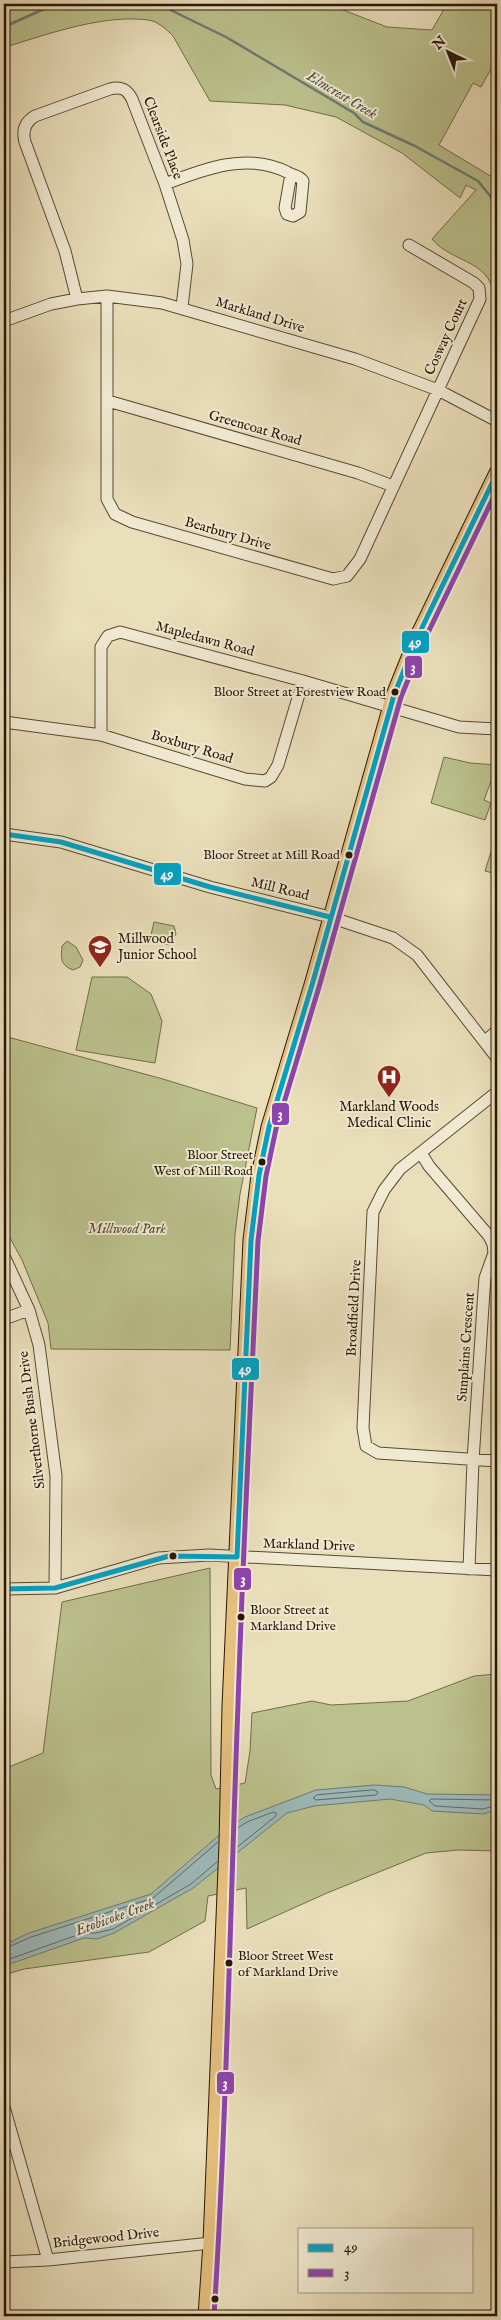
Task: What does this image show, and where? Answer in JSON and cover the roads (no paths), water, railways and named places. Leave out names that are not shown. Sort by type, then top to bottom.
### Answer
[{"type":"main road","points":[[206,2316],[211,2243],[227,1843],[228,1771],[251,1240],[258,1184],[269,1128],[314,979],[390,707],[414,646],[497,472]]},
{"type":"street","name":"Clearside Place","points":[[76,299],[65,251],[24,137],[26,123],[35,116],[110,89],[123,89],[132,99],[165,184],[183,240],[187,258],[182,307]]},
{"type":"street","points":[[165,184],[216,167],[240,162],[264,164],[291,174]]},
{"type":"street","name":"Cosway Court","points":[[409,245],[474,283],[481,294],[438,390]]},
{"type":"street","name":"Markland Drive","points":[[4,321],[51,304],[107,296],[138,299],[182,307],[355,358],[438,390],[497,422]]},
{"type":"street","name":"Bearbury Drive","points":[[107,296],[107,499],[115,514],[132,522],[333,579],[347,576],[356,566],[438,390]]},
{"type":"street","name":"Greencoat Road","points":[[108,401],[358,473],[393,486]]},
{"type":"street","name":"Mapledawn Road","points":[[101,734],[101,646],[104,640],[113,632],[132,635],[459,727],[497,729]]},
{"type":"street","name":"Boxbury Road","points":[[4,722],[101,734],[245,779],[265,781],[272,777],[278,765],[303,682]]},
{"type":"street","name":"Mill Road","points":[[4,834],[61,842],[210,887],[330,917],[393,938],[417,955],[497,1058]]},
{"type":"street","points":[[485,1041],[497,1031]]},
{"type":"street","name":"Broadfield Drive","points":[[497,1092],[400,1169],[378,1199],[373,1212],[363,1437],[366,1446],[378,1453],[497,1462]]},
{"type":"street","name":"Sunplains Crescent","points":[[421,1153],[429,1166],[489,1236],[494,1253],[485,1278],[484,1290],[473,1461],[469,1569]]},
{"type":"street","name":"Silverthorne Bush Drive","points":[[4,1256],[29,1310],[39,1345],[56,1476],[55,1588]]},
{"type":"street","points":[[4,1319],[29,1310]]},
{"type":"street","name":"Markland Drive","points":[[4,1589],[55,1588],[169,1556],[209,1555],[497,1570]]},
{"type":"street","points":[[4,2107],[48,2260]]},
{"type":"street","name":"Bridgewood Drive","points":[[4,2262],[48,2260],[211,2243]]},
{"type":"water","name":"Etobicoke Creek","points":[[375,1785],[404,1787],[427,1794],[497,1795],[497,1809],[484,1814],[432,1811],[424,1805],[390,1799],[314,1806],[287,1813],[193,1888],[114,1933],[97,1939],[84,1938],[4,1966],[4,1945],[29,1933],[151,1894],[225,1830],[245,1817],[316,1790]]},
{"type":"waterway","name":"Elmcrest Creek","points":[[4,27],[55,4]]},
{"type":"waterway","name":"Elmcrest Creek","points":[[158,4],[226,37],[354,113],[363,122],[415,146],[478,181],[491,197],[497,219]]},
{"type":"place","name":"Bloor Street at Forestview Road","points":[[395,692]]},
{"type":"place","name":"Bloor Street at Mill Road","points":[[349,855]]},
{"type":"place","name":"Millwood Junior School","points":[[100,968]]},
{"type":"place","name":"Markland Woods Medical Clinic","points":[[389,1098]]},
{"type":"place","name":"Bloor Street West of Mill Road","points":[[262,1162]]},
{"type":"place","name":"Bloor Street at Markland Drive","points":[[241,1617]]},
{"type":"place","name":"Bloor Street West of Markland Drive","points":[[229,1963]]},
{"type":"park label","name":"Millwood Park","points":[[127,1229]]}]
